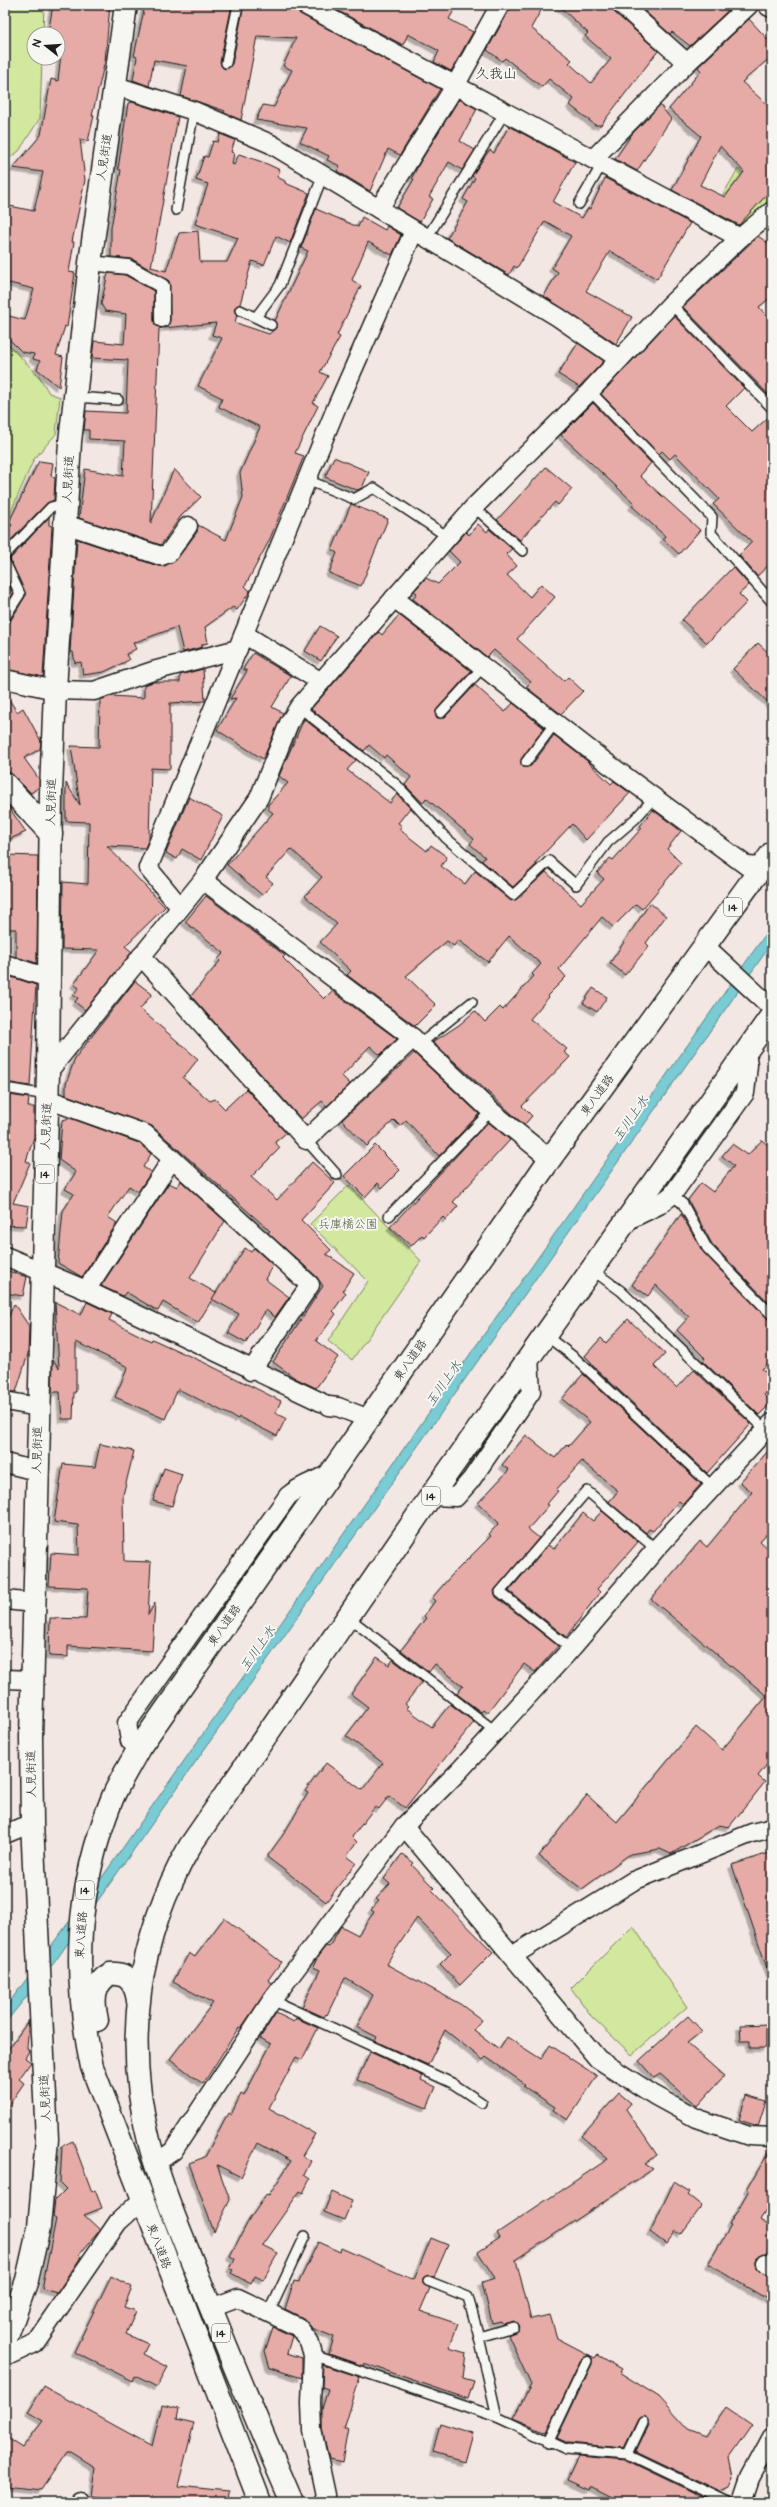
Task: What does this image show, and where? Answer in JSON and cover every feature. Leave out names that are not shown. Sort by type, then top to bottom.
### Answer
[{"type":"main road","name":"人見街道","points":[[5,2342],[26,2280],[39,2226],[47,2139],[32,1823],[32,1680],[41,1272],[48,1072],[48,978],[55,690],[75,397],[90,263],[113,85],[126,5]]},
{"type":"main road","points":[[5,784],[51,834]]},
{"type":"main road","name":"東八道路","points":[[260,2502],[142,2200],[92,2067],[83,2024],[79,1979],[79,1933],[88,1875],[96,1849],[112,1799],[139,1748],[550,1159],[767,860]]},
{"type":"main road","name":"14","points":[[292,2502],[211,2308],[156,2162],[147,2130],[139,2089],[136,2054],[138,2001],[153,1927],[176,1871],[190,1846],[431,1496],[746,1051],[769,1008]]},
{"type":"main road","points":[[109,2114],[107,2065],[95,2011],[95,1992],[104,1977],[115,1973],[130,1979],[134,1984],[138,2001]]},
{"type":"street","points":[[305,5],[740,238]]},
{"type":"street","points":[[379,209],[455,86],[500,5]]},
{"type":"street","points":[[622,5],[687,63]]},
{"type":"street","points":[[598,162],[687,63],[749,5]]},
{"type":"street","points":[[113,85],[194,111],[271,144],[558,317],[619,359]]},
{"type":"street","points":[[48,1072],[203,880],[259,798],[288,723],[299,707],[474,507],[590,391],[671,304],[740,238],[772,211]]},
{"type":"street","points":[[180,907],[148,868],[307,480],[420,235]]},
{"type":"street","points":[[90,263],[128,267],[162,286],[162,320]]},
{"type":"street","points":[[66,513],[162,556],[169,552],[188,526]]},
{"type":"street","points":[[394,598],[654,798],[748,866],[767,860]]},
{"type":"street","points":[[5,679],[55,690],[94,691],[241,641],[321,682]]},
{"type":"street","points":[[203,880],[417,1041],[491,1111],[550,1159]]},
{"type":"street","points":[[705,946],[769,1008]]},
{"type":"street","points":[[141,956],[306,1140],[417,1041]]},
{"type":"street","points":[[5,964],[48,978]]},
{"type":"street","points":[[623,1223],[659,1205],[672,1195],[745,1094],[748,1065],[746,1051]]},
{"type":"street","points":[[47,1097],[146,1134],[310,1285],[251,1371]]},
{"type":"street","points":[[86,1290],[172,1159]]},
{"type":"street","points":[[5,1256],[86,1290],[251,1371],[325,1404],[338,1407],[369,1419]]},
{"type":"street","points":[[5,1401],[38,1407]]},
{"type":"street","points":[[156,2162],[173,2151],[272,2000],[404,1826],[571,1649],[656,1549],[714,1488],[769,1426]]},
{"type":"street","points":[[5,1463],[36,1471]]},
{"type":"street","points":[[5,1600],[34,1603]]},
{"type":"street","points":[[5,1679],[32,1680]]},
{"type":"street","points":[[5,1834],[32,1823]]},
{"type":"street","points":[[404,1826],[598,2059],[627,2079],[696,2118],[749,2136],[772,2137]]},
{"type":"street","points":[[512,1956],[633,1881],[752,1834],[772,1828]]},
{"type":"street","points":[[5,2357],[35,2343],[118,2222],[142,2200]]},
{"type":"street","points":[[211,2308],[238,2298],[298,2327],[309,2341],[314,2355],[311,2403],[312,2430],[325,2488],[326,2495],[323,2502]]},
{"type":"street","points":[[742,2502],[750,2478],[772,2437]]},
{"type":"lane","points":[[226,63],[238,5]]},
{"type":"lane","points":[[176,210],[194,111]]},
{"type":"lane","points":[[420,235],[505,112]]},
{"type":"lane","points":[[579,204],[598,162]]},
{"type":"lane","points":[[256,316],[280,285],[323,175]]},
{"type":"lane","points":[[671,304],[772,408]]},
{"type":"lane","points":[[240,310],[256,316],[271,325]]},
{"type":"lane","points":[[590,391],[712,517],[711,533],[772,602]]},
{"type":"lane","points":[[75,397],[118,400]]},
{"type":"lane","points":[[307,480],[354,499],[374,488],[448,537]]},
{"type":"lane","points":[[5,555],[51,507],[66,513]]},
{"type":"lane","points":[[474,507],[523,551]]},
{"type":"lane","points":[[5,562],[20,594],[5,617]]},
{"type":"lane","points":[[441,714],[483,667]]},
{"type":"lane","points":[[299,707],[398,785],[446,838],[513,895],[549,861],[576,885],[608,842],[635,819],[654,798]]},
{"type":"lane","points":[[526,762],[555,723]]},
{"type":"lane","points":[[417,1041],[472,1002]]},
{"type":"lane","points":[[5,1088],[47,1097]]},
{"type":"lane","points":[[389,1216],[491,1111]]},
{"type":"lane","points":[[306,1140],[337,1175]]},
{"type":"lane","points":[[672,1195],[683,1204],[707,1248],[772,1315]]},
{"type":"lane","points":[[591,1269],[621,1291],[769,1426]]},
{"type":"lane","points":[[545,1335],[574,1357],[714,1488]]},
{"type":"lane","points":[[571,1649],[500,1592],[587,1492],[656,1549]]},
{"type":"lane","points":[[347,1617],[495,1731]]},
{"type":"lane","points":[[272,2000],[452,2083],[482,2103]]},
{"type":"lane","points":[[269,2312],[305,2236]]},
{"type":"lane","points":[[428,2281],[468,2297],[480,2338],[498,2417]]},
{"type":"lane","points":[[480,2338],[513,2327]]},
{"type":"lane","points":[[314,2355],[498,2417],[548,2443],[566,2449],[628,2454],[728,2502]]},
{"type":"lane","points":[[548,2443],[587,2361]]},
{"type":"lane","points":[[628,2454],[643,2422]]},
{"type":"green space","points":[[5,5],[44,5],[43,26],[26,26],[26,66],[42,66],[40,118],[19,151],[5,161]]},
{"type":"green space","points":[[738,169],[772,196],[772,204],[740,230],[711,215]]},
{"type":"green space","points":[[5,341],[39,376],[49,393],[60,397],[56,434],[34,459],[5,525]]},
{"type":"green space","name":"兵庫橋公園","points":[[349,1185],[421,1261],[352,1360],[328,1341],[368,1281],[310,1224]]},
{"type":"green space","points":[[633,1926],[687,2007],[632,2055],[592,2017],[571,1988]]},
{"type":"water","points":[[772,925],[772,943],[54,1963],[5,2023],[5,2008],[103,1876]]},
{"type":"building","points":[[53,5],[110,5],[105,61],[92,116],[94,116],[88,141],[80,139],[85,180],[72,242],[74,242],[69,272],[75,273],[67,327],[65,326],[56,355],[63,357],[59,387],[37,369],[40,361],[33,359],[34,354],[22,352],[5,335],[5,315],[25,320],[34,289],[5,282],[5,205],[34,211],[43,172],[13,168],[41,135],[51,79],[58,81],[60,66],[66,66],[66,26],[49,26]]},
{"type":"building","points":[[145,5],[232,5],[220,62],[222,67],[225,69],[232,64],[244,5],[295,5],[300,14],[440,89],[400,155],[388,149],[370,191],[337,171],[340,166],[327,160],[329,156],[300,142],[307,128],[256,120],[263,105],[274,107],[292,70],[283,66],[296,38],[257,36],[241,120],[224,113],[225,111],[181,96],[187,66],[154,60],[149,86],[133,80],[137,57],[134,56]]},
{"type":"building","points":[[327,5],[457,5],[449,19],[473,32],[451,71],[434,62],[439,51],[408,34],[403,45]]},
{"type":"building","points":[[512,5],[544,5],[531,28],[572,60],[569,63],[591,83],[611,59],[585,36],[588,33],[558,5],[612,5],[615,13],[658,51],[601,125],[595,125],[570,105],[574,99],[549,79],[542,87],[505,58],[502,61],[487,50]]},
{"type":"building","points":[[638,5],[734,5],[690,46],[672,32],[670,34]]},
{"type":"building","points":[[749,19],[772,44],[772,56],[742,82],[772,109],[772,189],[739,225],[672,190],[701,136],[669,109],[701,71],[698,67]],"holes":[[[720,146],[744,172],[725,197],[700,185]]]},
{"type":"building","points":[[459,99],[477,109],[460,141],[475,150],[462,170],[449,162],[429,197],[433,199],[420,222],[397,208],[414,179],[412,178],[419,164]]},
{"type":"building","points":[[132,102],[178,117],[151,267],[166,271],[179,233],[198,231],[200,262],[227,262],[238,238],[195,224],[208,184],[196,180],[204,156],[208,157],[213,141],[218,142],[220,134],[235,140],[231,152],[234,153],[232,164],[234,165],[239,154],[265,163],[280,170],[277,177],[285,181],[285,183],[309,193],[290,243],[276,236],[264,265],[252,261],[240,304],[234,310],[237,315],[235,322],[269,334],[276,328],[275,321],[308,251],[301,248],[316,209],[358,227],[362,217],[385,230],[387,226],[401,235],[392,255],[368,242],[352,280],[361,286],[337,335],[340,337],[320,372],[328,376],[313,403],[318,406],[295,453],[304,456],[269,541],[245,586],[250,591],[237,610],[233,607],[205,627],[208,643],[202,644],[202,647],[183,652],[177,627],[133,643],[136,649],[126,654],[129,660],[104,672],[83,675],[81,662],[75,663],[73,652],[70,652],[77,539],[158,566],[165,566],[177,559],[197,532],[198,525],[226,540],[243,497],[240,473],[260,427],[219,407],[222,398],[198,386],[222,338],[212,335],[216,323],[163,328],[169,325],[170,320],[169,281],[132,259],[111,257],[111,228],[121,170],[118,169],[128,103]]},
{"type":"building","points":[[660,105],[671,119],[637,171],[615,159],[632,134]]},
{"type":"building","points":[[509,126],[575,162],[553,202],[582,218],[588,208],[590,209],[605,178],[690,223],[657,279],[610,251],[586,291],[632,317],[616,344],[544,296],[558,272],[552,268],[571,236],[545,221],[517,268],[514,266],[509,275],[447,238],[468,202],[463,199],[475,178],[472,176],[490,150],[494,153]]},
{"type":"building","points":[[758,236],[772,246],[772,296],[759,307],[772,322],[772,398],[683,307]]},
{"type":"building","points":[[108,273],[125,275],[154,291],[155,325],[162,328],[159,329],[151,523],[174,469],[201,497],[181,516],[161,545],[79,518],[85,469],[123,476],[125,441],[89,439],[89,430],[84,430],[86,411],[126,413],[128,360],[92,358],[94,341],[124,344],[126,314],[105,311],[101,304]]},
{"type":"building","points":[[674,316],[744,388],[726,406],[752,432],[772,414],[772,562],[757,576],[739,555],[752,542],[713,504],[719,499],[675,454],[670,459],[662,451],[659,454],[601,394]]},
{"type":"building","points":[[578,343],[604,361],[579,387],[558,374]]},
{"type":"building","points":[[593,403],[651,463],[640,476],[700,530],[679,554],[663,539],[665,536],[632,506],[634,503],[561,435]]},
{"type":"building","points":[[334,457],[369,472],[362,488],[357,490],[325,477]]},
{"type":"building","points":[[39,461],[53,463],[51,476],[55,478],[54,500],[47,503],[5,546],[5,533],[12,525],[9,522]]},
{"type":"building","points":[[546,467],[572,489],[558,505],[555,502],[520,540],[497,520]]},
{"type":"building","points":[[351,504],[388,519],[361,586],[329,573],[337,553],[332,550]]},
{"type":"building","points":[[49,517],[49,525],[52,526],[43,677],[5,669],[5,630],[26,595],[10,559]]},
{"type":"building","points":[[478,524],[487,532],[489,529],[512,549],[506,554],[517,566],[507,575],[530,597],[541,584],[555,597],[517,639],[564,681],[568,677],[583,691],[561,714],[526,687],[531,682],[494,650],[487,657],[413,599],[417,593],[414,591],[426,578],[438,584],[460,562],[449,551],[466,532],[469,535]]},
{"type":"building","points":[[733,567],[749,585],[739,594],[747,602],[707,643],[682,620]]},
{"type":"building","points":[[5,576],[13,594],[5,606]]},
{"type":"building","points":[[399,615],[471,671],[437,709],[435,714],[437,718],[445,717],[475,685],[505,712],[513,703],[544,728],[521,759],[523,767],[531,766],[554,735],[586,760],[611,784],[614,781],[630,793],[586,840],[572,824],[535,863],[537,864],[513,887],[482,861],[485,857],[470,844],[474,839],[426,798],[423,803],[405,785],[411,777],[386,755],[384,758],[369,745],[364,751],[311,709],[379,632],[382,635]]},
{"type":"building","points":[[320,626],[337,636],[321,661],[305,651]]},
{"type":"building","points":[[758,643],[772,656],[772,706],[733,669]]},
{"type":"building","points":[[253,653],[291,676],[272,707],[283,713],[263,759],[217,730],[236,698],[230,699],[247,671],[243,669]]},
{"type":"building","points":[[203,669],[205,701],[170,703],[170,769],[151,768],[149,838],[145,848],[107,846],[165,907],[125,946],[132,952],[85,1010],[75,1002],[78,998],[73,995],[79,988],[74,984],[99,950],[62,949],[63,882],[88,884],[89,822],[66,821],[66,783],[80,805],[71,746],[99,747],[100,700],[111,696],[144,698],[144,685],[153,682],[180,682],[180,675]]},
{"type":"building","points":[[5,693],[17,712],[23,708],[41,741],[40,749],[24,758],[39,779],[39,787],[31,793],[14,776],[5,772]]},
{"type":"building","points":[[304,719],[356,760],[347,770],[390,803],[397,794],[410,808],[398,823],[402,826],[399,829],[427,851],[431,845],[447,857],[441,866],[465,884],[475,871],[511,901],[517,899],[546,872],[581,904],[604,879],[597,873],[610,858],[613,860],[642,828],[640,826],[653,810],[681,831],[667,849],[681,863],[642,909],[636,904],[613,927],[602,917],[559,969],[566,977],[547,996],[549,997],[530,1019],[567,1049],[564,1052],[570,1057],[522,1106],[532,1116],[524,1125],[433,1042],[459,1025],[475,1011],[485,1022],[500,1007],[503,1010],[534,976],[532,974],[541,964],[509,936],[488,962],[458,940],[454,946],[447,941],[406,976],[436,1005],[415,1026],[347,975],[351,971],[320,942],[337,924],[305,896],[322,877],[291,849],[266,877],[273,883],[262,895],[227,865],[273,813],[268,809],[268,805],[288,783],[279,776]]},
{"type":"building","points":[[189,797],[223,816],[201,860],[182,849],[177,859],[166,853]]},
{"type":"building","points":[[5,802],[26,832],[5,841]]},
{"type":"building","points":[[5,855],[38,856],[37,963],[16,957],[16,929],[5,929]]},
{"type":"building","points":[[206,896],[285,955],[283,958],[324,999],[332,991],[397,1039],[380,1055],[370,1046],[342,1076],[350,1084],[327,1106],[322,1101],[301,1119],[191,996],[220,961],[218,959],[224,953],[185,922]]},
{"type":"building","points":[[650,903],[666,916],[646,943],[649,946],[625,975],[610,963]]},
{"type":"building","points":[[5,975],[36,985],[30,1086],[5,1082]]},
{"type":"building","points":[[135,981],[152,994],[140,1009],[198,1059],[183,1078],[210,1101],[215,1099],[225,1109],[246,1089],[286,1133],[275,1142],[280,1148],[251,1177],[277,1200],[312,1162],[335,1183],[301,1220],[331,1250],[326,1254],[354,1273],[343,1290],[346,1293],[333,1311],[336,1314],[316,1341],[338,1357],[316,1388],[295,1378],[273,1362],[323,1286],[317,1277],[268,1233],[270,1231],[152,1126],[66,1095],[66,1084],[75,1058]]},
{"type":"building","points":[[593,988],[607,997],[597,1012],[583,1003]]},
{"type":"building","points":[[414,1053],[479,1114],[439,1156],[406,1120],[400,1126],[394,1120],[367,1146],[342,1120]]},
{"type":"building","points":[[9,1095],[29,1098],[28,1107],[34,1107],[34,1137],[26,1161],[30,1163],[13,1203],[29,1206],[26,1226],[5,1225],[5,1128],[8,1128]]},
{"type":"building","points":[[70,1118],[139,1143],[151,1154],[143,1167],[151,1172],[138,1192],[129,1186],[108,1217],[117,1223],[82,1277],[58,1263],[63,1211],[74,1194],[65,1189],[76,1172],[59,1160],[62,1120]]},
{"type":"building","points":[[488,1122],[510,1140],[453,1202],[458,1206],[446,1220],[443,1217],[424,1237],[422,1235],[411,1246],[390,1227]]},
{"type":"building","points":[[762,1140],[772,1149],[772,1306],[712,1244],[688,1200],[701,1183],[713,1192],[734,1166],[722,1156],[732,1144],[748,1155]]},
{"type":"building","points":[[375,1145],[400,1170],[382,1188],[378,1183],[365,1197],[344,1176]]},
{"type":"building","points":[[181,1181],[225,1221],[190,1278],[216,1293],[198,1323],[163,1302],[158,1311],[126,1292],[123,1296],[101,1286],[169,1183],[177,1187]]},
{"type":"building","points":[[681,1214],[703,1252],[768,1319],[772,1321],[772,1360],[762,1369],[772,1378],[772,1386],[764,1395],[772,1402],[759,1415],[703,1361],[705,1358],[677,1330],[689,1317],[656,1285],[648,1296],[632,1285]]},
{"type":"building","points":[[245,1248],[251,1252],[254,1248],[273,1265],[265,1279],[289,1297],[275,1317],[266,1310],[246,1343],[228,1333],[239,1314],[212,1299]]},
{"type":"building","points":[[5,1270],[27,1277],[23,1296],[5,1293]]},
{"type":"building","points":[[55,1302],[81,1315],[87,1302],[112,1314],[109,1320],[151,1341],[152,1339],[205,1363],[281,1401],[275,1413],[286,1418],[277,1436],[239,1417],[238,1419],[178,1389],[165,1419],[115,1397],[128,1367],[76,1342],[76,1392],[74,1392],[73,1419],[62,1419],[60,1392],[52,1392],[53,1360],[59,1368]]},
{"type":"building","points":[[14,1304],[29,1326],[28,1354],[16,1392],[5,1391],[5,1325]]},
{"type":"building","points":[[628,1319],[665,1354],[654,1366],[677,1388],[694,1370],[751,1424],[707,1473],[591,1364],[592,1363],[585,1356],[601,1338],[606,1343]]},
{"type":"building","points":[[583,1374],[701,1484],[683,1504],[679,1501],[653,1531],[649,1529],[646,1533],[609,1502],[618,1491],[582,1461],[556,1490],[558,1491],[547,1504],[549,1505],[528,1529],[539,1538],[494,1591],[496,1597],[558,1646],[535,1672],[524,1664],[487,1713],[483,1710],[481,1712],[457,1694],[463,1686],[435,1664],[429,1672],[401,1650],[426,1618],[424,1616],[435,1601],[432,1598],[450,1577],[491,1536],[489,1534],[499,1523],[478,1503],[509,1470],[502,1465],[526,1435],[555,1458],[567,1444],[569,1446],[590,1422],[562,1399]]},
{"type":"building","points":[[100,1444],[134,1451],[123,1495],[124,1561],[151,1562],[148,1615],[155,1603],[152,1651],[68,1646],[68,1657],[49,1656],[50,1618],[86,1619],[88,1588],[49,1586],[51,1553],[79,1555],[78,1525],[54,1522],[63,1464],[95,1467]]},
{"type":"building","points":[[772,1447],[772,1528],[760,1541],[772,1552],[772,1758],[758,1776],[765,1782],[729,1827],[719,1825],[671,1854],[660,1849],[630,1854],[582,1889],[539,1856],[587,1795],[617,1822],[696,1727],[722,1750],[767,1696],[651,1599],[700,1541],[707,1547],[742,1505],[752,1492],[740,1482]]},
{"type":"building","points":[[164,1468],[182,1474],[172,1506],[153,1501]]},
{"type":"building","points":[[602,1511],[638,1542],[597,1589],[600,1592],[566,1637],[509,1591],[548,1545],[554,1549],[583,1513],[593,1521]]},
{"type":"building","points":[[377,1657],[389,1665],[393,1660],[422,1682],[405,1704],[408,1706],[406,1708],[432,1727],[450,1704],[474,1722],[405,1808],[389,1796],[379,1809],[375,1807],[352,1837],[357,1842],[347,1856],[356,1863],[326,1902],[267,1857],[285,1832],[308,1793],[305,1791],[326,1763],[362,1790],[383,1763],[346,1736],[368,1707],[351,1694]]},
{"type":"building","points":[[772,1852],[772,1973],[769,1974],[732,1865]]},
{"type":"building","points":[[402,1854],[414,1863],[412,1865],[434,1888],[432,1890],[493,1952],[460,1985],[440,1964],[451,1953],[417,1918],[386,1964],[460,2004],[482,2020],[474,2030],[499,2049],[507,2037],[541,2059],[550,2045],[597,2076],[568,2120],[553,2110],[555,2107],[523,2086],[525,2084],[486,2057],[483,2060],[445,2030],[428,2065],[375,2041],[377,2037],[357,2027],[373,1995],[345,1978],[327,2015],[326,2014],[324,2017],[302,2007],[320,1970],[313,1967],[318,1956],[326,1946],[329,1947],[341,1926],[358,1935],[374,1912],[371,1910],[379,1901],[376,1899],[390,1884],[384,1879]]},
{"type":"building","points":[[224,1918],[281,1962],[268,1980],[272,1983],[241,2028],[239,2027],[203,2084],[170,2059],[213,2003],[173,1982],[189,1953],[195,1957]]},
{"type":"building","points":[[276,2013],[294,2022],[296,2018],[318,2028],[302,2060],[296,2057],[269,2108],[315,2134],[302,2156],[311,2161],[304,2175],[310,2179],[303,2193],[300,2191],[262,2245],[278,2253],[263,2280],[255,2276],[251,2284],[231,2273],[233,2270],[230,2269],[235,2259],[230,2256],[249,2220],[267,2194],[269,2195],[291,2161],[258,2143],[241,2177],[217,2165],[230,2200],[214,2232],[189,2163],[205,2157],[228,2113],[231,2115],[241,2094],[244,2096],[271,2044],[260,2038]]},
{"type":"building","points":[[688,2016],[702,2031],[687,2043],[724,2076],[697,2106],[660,2074],[654,2078],[639,2061]]},
{"type":"building","points":[[29,2020],[27,2048],[29,2051],[25,2058],[31,2062],[19,2079],[24,2083],[5,2111],[5,2054]]},
{"type":"building","points":[[770,2024],[766,2028],[766,2048],[750,2048],[750,2041],[741,2041],[740,2025]]},
{"type":"building","points":[[370,2052],[423,2076],[421,2080],[436,2087],[427,2108],[357,2080]]},
{"type":"building","points":[[619,2093],[631,2103],[626,2109],[657,2155],[645,2164],[653,2169],[516,2260],[531,2319],[550,2315],[557,2338],[595,2358],[597,2355],[621,2369],[619,2372],[659,2397],[688,2429],[706,2436],[726,2407],[752,2425],[729,2458],[733,2478],[729,2487],[720,2491],[636,2451],[649,2424],[645,2416],[638,2419],[624,2448],[568,2443],[557,2438],[592,2364],[592,2358],[589,2355],[582,2358],[547,2432],[513,2418],[531,2385],[508,2335],[517,2331],[519,2326],[514,2321],[503,2324],[501,2321],[492,2323],[482,2282],[495,2278],[478,2252],[500,2238],[497,2233],[608,2159],[581,2136]]},
{"type":"building","points":[[746,2095],[766,2101],[758,2126],[739,2120]]},
{"type":"building","points":[[73,2141],[92,2192],[95,2190],[102,2208],[84,2215],[100,2230],[79,2255],[81,2257],[57,2293],[42,2289],[56,2219],[53,2217],[55,2200],[66,2189],[60,2183],[62,2146]]},
{"type":"building","points":[[772,2147],[772,2201],[760,2220],[772,2227],[772,2242],[766,2253],[756,2257],[755,2263],[756,2269],[772,2279],[772,2302],[708,2264],[731,2226],[729,2225],[749,2190],[747,2189]]},
{"type":"building","points":[[674,2182],[690,2192],[688,2195],[702,2206],[681,2234],[676,2231],[666,2244],[650,2232]]},
{"type":"building","points":[[332,2192],[352,2201],[344,2220],[324,2212]]},
{"type":"building","points":[[431,2238],[448,2245],[434,2277],[428,2275],[423,2278],[423,2284],[430,2288],[420,2311],[458,2324],[449,2348],[466,2353],[463,2378],[474,2381],[468,2399],[364,2363],[363,2366],[329,2354],[334,2337],[312,2328],[303,2318],[285,2309],[294,2281],[299,2282],[318,2242],[340,2252],[341,2248],[414,2280]]},
{"type":"building","points":[[111,2276],[132,2287],[124,2307],[136,2311],[126,2334],[148,2344],[143,2354],[168,2367],[157,2387],[135,2376],[133,2381],[74,2352]]},
{"type":"building","points":[[273,2327],[292,2336],[287,2353],[302,2358],[302,2378],[270,2368],[265,2351]]},
{"type":"building","points":[[323,2365],[360,2377],[344,2429],[348,2429],[342,2462],[329,2459],[322,2429],[322,2409],[328,2389],[322,2387]]},
{"type":"building","points":[[43,2386],[152,2446],[162,2405],[179,2409],[177,2419],[194,2423],[178,2486],[228,2491],[227,2502],[134,2502],[91,2496],[95,2467],[71,2452],[67,2452],[41,2490],[5,2486],[5,2437],[22,2448],[43,2421],[28,2412]]},
{"type":"building","points":[[440,2423],[472,2433],[464,2462],[433,2453]]},
{"type":"building","points":[[578,2456],[626,2460],[707,2499],[701,2502],[622,2502],[590,2486],[589,2489],[567,2479]]},
{"type":"district","name":"久我山","points":[[496,73]]},
{"type":"water label","name":"玉川上水","points":[[630,1118]]},
{"type":"water label","name":"玉川上水","points":[[443,1383]]},
{"type":"water label","name":"玉川上水","points":[[257,1648]]}]
